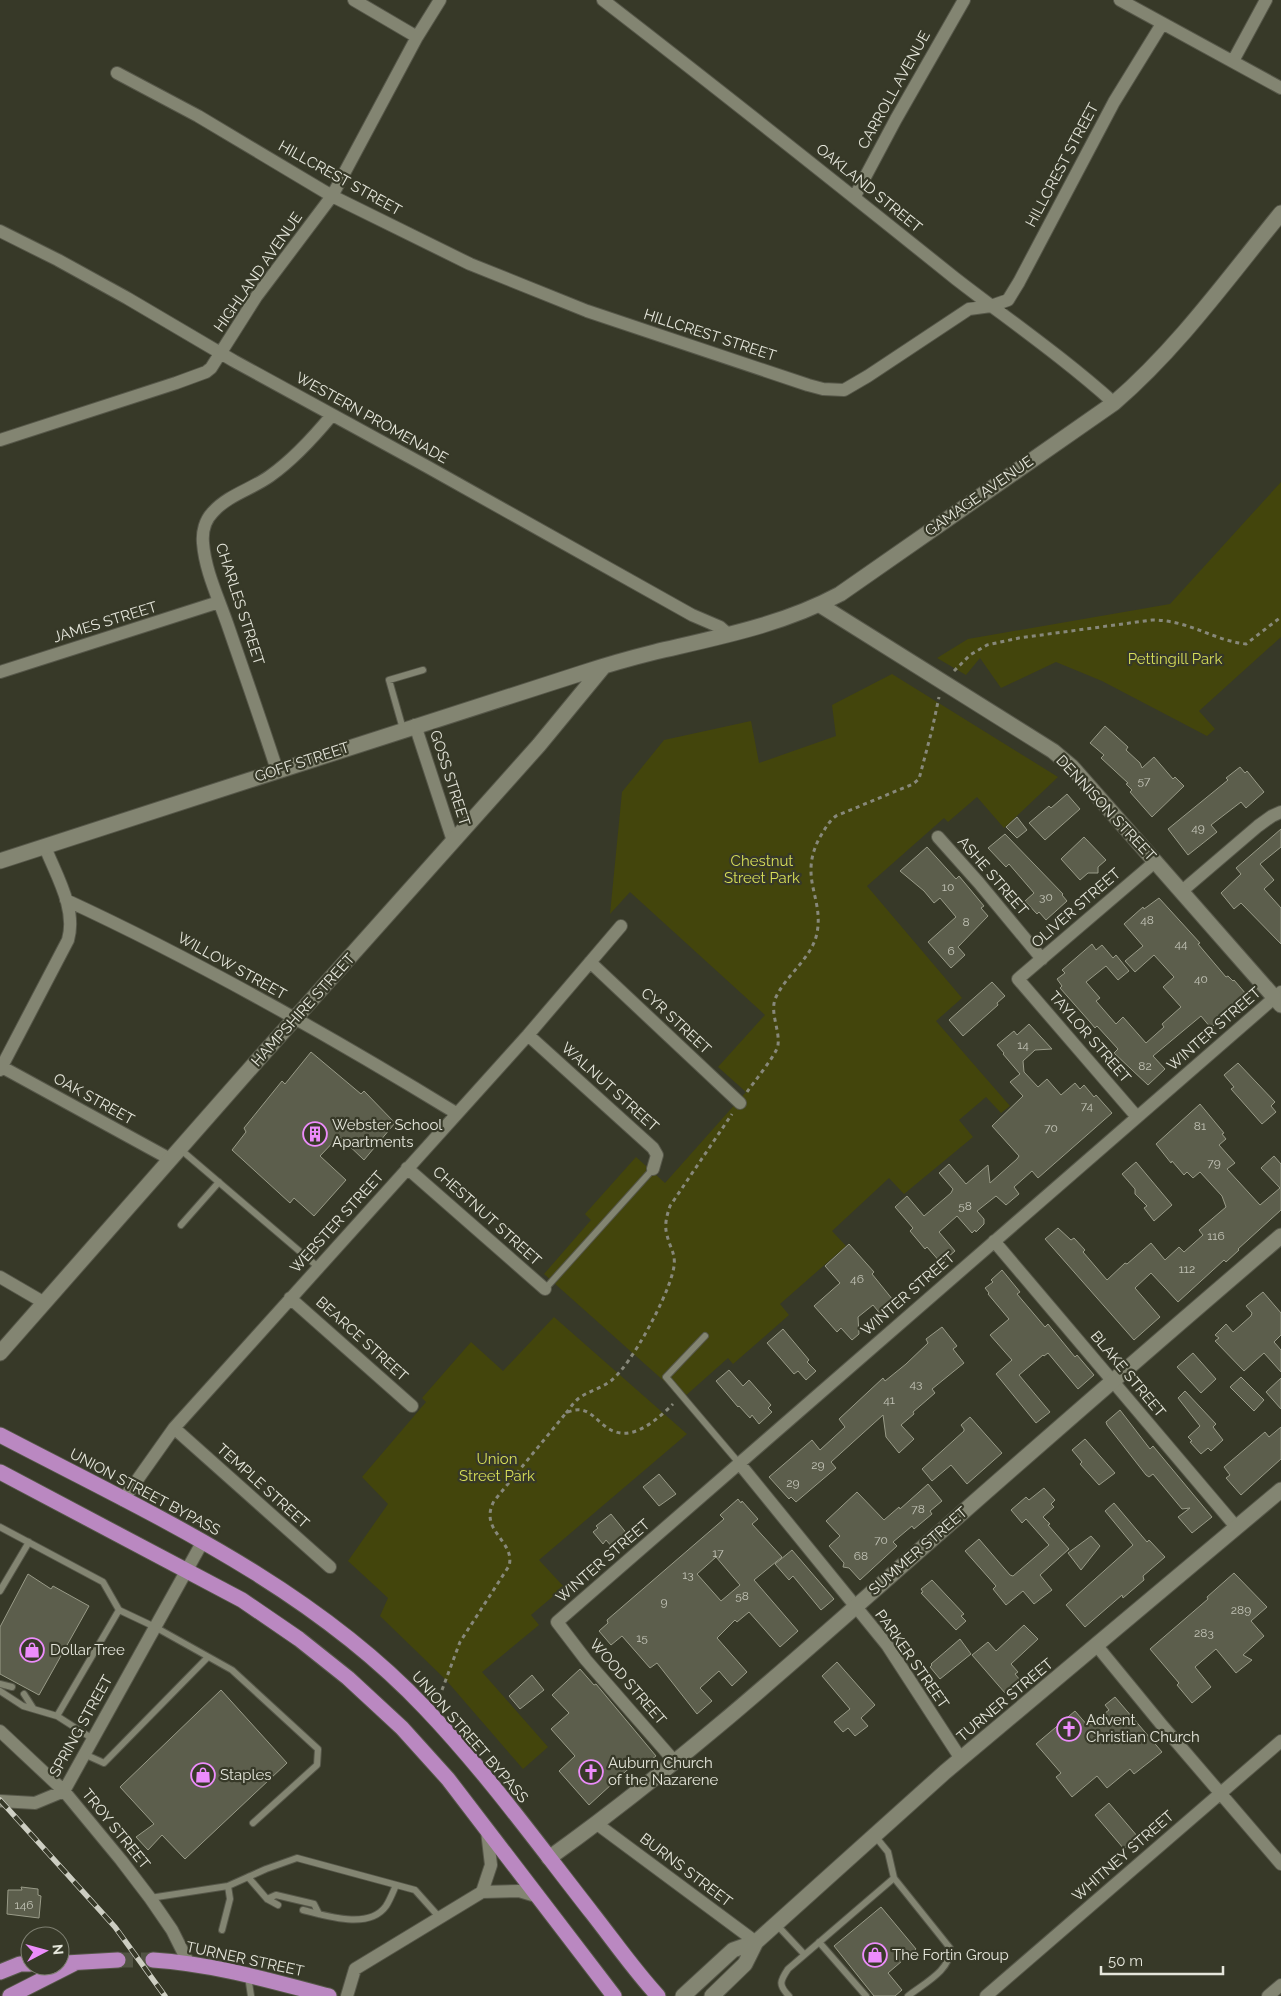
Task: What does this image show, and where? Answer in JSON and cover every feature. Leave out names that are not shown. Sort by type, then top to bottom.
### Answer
[{"type":"highway","name":"UNION STREET BYPASS","points":[[0,1435],[203,1541],[322,1617],[380,1663],[424,1707],[473,1762],[658,1996]]},
{"type":"highway","points":[[0,1472],[242,1600],[299,1639],[348,1678],[402,1728],[448,1780],[614,1996]]},
{"type":"highway","points":[[70,1963],[118,1960]]},
{"type":"highway","name":"TURNER STREET","points":[[153,1960],[188,1962],[329,1996]]},
{"type":"highway","points":[[0,1972],[20,1964]]},
{"type":"highway","points":[[10,1996],[45,1976]]},
{"type":"street","points":[[354,0],[417,37]]},
{"type":"street","name":"HIGHLAND AVENUE","points":[[0,440],[206,372],[218,360],[256,297],[332,196],[417,37],[440,0]]},
{"type":"street","name":"OAKLAND STREET","points":[[604,0],[855,196],[991,306],[1085,377],[1114,403]]},
{"type":"street","name":"CARROLL AVENUE","points":[[855,196],[896,119],[964,0]]},
{"type":"street","points":[[1120,0],[1281,88]]},
{"type":"street","points":[[1233,61],[1266,0]]},
{"type":"street","name":"HILLCREST STREET","points":[[117,73],[198,116],[332,196],[470,264],[587,311],[823,389],[844,390],[885,366],[970,309],[991,306],[1008,300],[1114,102],[1162,24]]},
{"type":"street","name":"GAMAGE AVENUE","points":[[604,666],[796,615],[840,594],[1114,403],[1154,366],[1281,213]]},
{"type":"street","points":[[0,245],[6,235]]},
{"type":"street","name":"WESTERN PROMENADE","points":[[6,235],[84,274],[332,415],[729,634]]},
{"type":"street","name":"CHARLES STREET","points":[[277,770],[219,602],[203,544],[204,526],[211,513],[225,501],[254,487],[271,476],[303,449],[332,415]]},
{"type":"street","name":"JAMES STREET","points":[[0,672],[219,602]]},
{"type":"street","name":"DENNISON STREET","points":[[820,605],[1052,751],[1072,767],[1279,998]]},
{"type":"street","name":"GOFF STREET","points":[[0,861],[409,727],[604,666]]},
{"type":"street","name":"HAMPSHIRE STREET","points":[[0,1353],[43,1302],[539,745],[604,666]]},
{"type":"street","name":"GOSS STREET","points":[[409,727],[453,841]]},
{"type":"street","points":[[1182,891],[1258,826],[1281,812]]},
{"type":"street","name":"ASHE STREET","points":[[938,837],[1042,959]]},
{"type":"street","points":[[1,1069],[68,940],[71,922],[66,900],[45,847]]},
{"type":"street","name":"OLIVER STREET","points":[[1018,980],[1156,861]]},
{"type":"street","name":"WILLOW STREET","points":[[66,900],[138,934],[371,1062],[456,1113]]},
{"type":"street","name":"WEBSTER STREET","points":[[123,1500],[174,1428],[528,1035],[621,926]]},
{"type":"street","name":"CYR STREET","points":[[590,962],[740,1103]]},
{"type":"street","name":"TAYLOR STREET","points":[[1018,980],[1137,1117]]},
{"type":"street","name":"WINTER STREET","points":[[557,1622],[1137,1117],[1279,998]]},
{"type":"street","name":"WALNUT STREET","points":[[528,1035],[653,1148],[657,1155],[653,1169]]},
{"type":"street","name":"OAK STREET","points":[[1,1069],[175,1154]]},
{"type":"street","name":"CHESTNUT STREET","points":[[407,1168],[544,1289]]},
{"type":"street","name":"SUMMER STREET","points":[[549,1858],[597,1824],[675,1762],[1281,1236]]},
{"type":"street","name":"BLAKE STREET","points":[[994,1241],[1237,1528]]},
{"type":"street","points":[[0,1277],[43,1302]]},
{"type":"street","name":"BEARCE STREET","points":[[290,1298],[412,1406]]},
{"type":"street","name":"TEMPLE STREET","points":[[174,1428],[330,1567]]},
{"type":"street","name":"PARKER STREET","points":[[739,1463],[887,1645],[961,1759]]},
{"type":"street","name":"TURNER STREET","points":[[712,1996],[745,1964],[756,1942],[874,1835],[961,1759],[1098,1646],[1281,1490]]},
{"type":"street","name":"SPRING STREET","points":[[0,1801],[35,1803],[64,1790],[203,1541]]},
{"type":"street","name":"WOOD STREET","points":[[557,1622],[586,1660],[675,1762]]},
{"type":"street","points":[[1098,1646],[1161,1724],[1281,1864]]},
{"type":"street","name":"TROY STREET","points":[[0,1731],[64,1790],[150,1898],[172,1930],[188,1962]]},
{"type":"street","name":"WHITNEY STREET","points":[[986,1996],[1281,1741]]},
{"type":"street","name":"BURNS STREET","points":[[597,1824],[756,1942]]},
{"type":"street","points":[[482,1892],[491,1865],[488,1831]]},
{"type":"street","points":[[348,1996],[355,1969],[482,1892],[518,1890],[539,1897]]},
{"type":"street","name":"TURNER STREET","points":[[683,1996],[733,1950],[756,1942]]},
{"type":"street","points":[[1268,1996],[1281,1985]]},
{"type":"lane","points":[[409,727],[388,680],[423,670]]},
{"type":"lane","points":[[175,1154],[219,1182],[318,1267]]},
{"type":"lane","points":[[544,1289],[653,1169]]},
{"type":"lane","points":[[181,1225],[219,1182]]},
{"type":"lane","points":[[705,1336],[666,1377],[739,1463]]},
{"type":"lane","points":[[0,1527],[103,1582],[119,1610],[155,1627],[232,1670],[318,1749],[316,1764],[253,1823]]},
{"type":"lane","points":[[0,1591],[29,1542]]},
{"type":"lane","points":[[57,1716],[119,1610]]},
{"type":"lane","points":[[84,1754],[104,1762],[208,1657]]},
{"type":"lane","points":[[0,1684],[12,1687]]},
{"type":"lane","points":[[0,1692],[23,1706],[57,1716],[93,1739]]},
{"type":"lane","points":[[24,1694],[34,1708]]},
{"type":"lane","points":[[874,1835],[888,1852],[894,1878],[948,1944],[950,1952],[950,1961],[945,1967],[908,1996]]},
{"type":"lane","points":[[150,1898],[228,1886],[297,1858],[415,1890],[440,1918]]},
{"type":"lane","points":[[248,1878],[266,1899],[278,1905]]},
{"type":"lane","points":[[790,1996],[782,1989],[782,1980],[788,1968],[894,1878]]},
{"type":"lane","points":[[304,1910],[337,1918],[365,1920],[385,1908],[396,1885]]},
{"type":"lane","points":[[222,1930],[230,1899],[228,1886]]},
{"type":"lane","points":[[266,1899],[276,1895],[314,1904],[319,1914]]},
{"type":"lane","points":[[776,1924],[804,1954]]},
{"type":"lane","points":[[819,1942],[866,1996]]},
{"type":"lane","points":[[248,1975],[251,1996]]},
{"type":"path","points":[[442,1690],[460,1642],[509,1566],[510,1554],[495,1532],[490,1518],[490,1509],[494,1501],[577,1400],[602,1388],[613,1379],[651,1324],[672,1275],[675,1255],[666,1235],[666,1221],[670,1206],[778,1047],[773,1010],[775,999],[784,983],[805,958],[817,934],[818,919],[810,872],[815,847],[830,820],[913,784],[918,779],[932,730],[942,683],[970,655],[987,645],[1018,638],[1152,620],[1165,620],[1189,625],[1231,643],[1246,644],[1281,617]]},
{"type":"path","points":[[566,1413],[574,1409],[584,1410],[615,1432],[629,1433],[650,1424],[673,1404]]},
{"type":"green space","name":"Pettingill Park","points":[[1281,482],[1281,637],[1199,711],[1215,729],[1207,736],[1102,681],[1056,662],[1001,688],[980,658],[966,675],[937,658],[968,639],[1170,604]]},
{"type":"green space","name":"Chestnut Street Park","points":[[892,674],[1058,777],[1004,828],[977,797],[948,822],[944,818],[867,886],[962,998],[936,1021],[1010,1106],[1001,1113],[986,1097],[959,1120],[973,1137],[904,1194],[889,1178],[832,1231],[846,1246],[780,1304],[789,1315],[733,1364],[728,1358],[683,1398],[544,1274],[591,1220],[585,1214],[636,1157],[665,1183],[746,1092],[718,1067],[765,1015],[630,892],[610,914],[622,792],[664,740],[751,721],[759,763],[836,736],[832,705]]},
{"type":"green space","name":"Union Street Park","points":[[554,1317],[687,1434],[539,1560],[564,1587],[531,1615],[539,1625],[482,1672],[548,1747],[523,1769],[446,1680],[380,1616],[388,1598],[348,1561],[388,1504],[362,1477],[426,1402],[422,1398],[471,1342],[503,1371]]},
{"type":"building","points":[[1105,726],[1128,747],[1126,750],[1140,763],[1142,768],[1154,757],[1173,779],[1175,777],[1184,786],[1152,817],[1130,792],[1132,790],[1126,784],[1128,783],[1101,758],[1104,755],[1090,743]]},
{"type":"building","points":[[1240,767],[1245,773],[1247,771],[1264,792],[1246,808],[1241,802],[1211,825],[1217,832],[1188,855],[1168,829],[1228,780],[1226,778]]},
{"type":"building","points":[[1067,794],[1080,809],[1045,840],[1029,823]]},
{"type":"building","points":[[1017,817],[1027,830],[1017,838],[1006,827]]},
{"type":"building","points":[[1281,829],[1281,847],[1260,864],[1274,880],[1264,889],[1281,908],[1281,944],[1241,903],[1234,909],[1221,893],[1241,874],[1236,868]]},
{"type":"building","points":[[1005,834],[1063,894],[1067,901],[1046,920],[1039,912],[1037,914],[1025,901],[1034,893],[1009,864],[1006,867],[988,848]]},
{"type":"building","points":[[1084,837],[1106,860],[1098,867],[1098,873],[1088,873],[1080,880],[1061,859]]},
{"type":"building","points":[[927,847],[956,879],[959,876],[984,906],[981,908],[988,916],[958,947],[965,955],[951,968],[928,942],[956,917],[940,898],[934,903],[924,891],[900,871]]},
{"type":"building","points":[[1159,898],[1200,943],[1198,944],[1226,977],[1228,976],[1234,980],[1246,994],[1211,1028],[1201,1016],[1153,1056],[1165,1069],[1148,1085],[1114,1053],[1118,1049],[1097,1026],[1095,1028],[1060,988],[1062,986],[1057,979],[1065,973],[1062,970],[1092,944],[1096,950],[1102,945],[1113,958],[1116,955],[1129,971],[1118,980],[1106,966],[1086,982],[1100,998],[1096,1001],[1116,1024],[1123,1017],[1146,1043],[1164,1027],[1162,1024],[1181,1007],[1163,987],[1174,977],[1154,955],[1135,972],[1125,961],[1143,946],[1124,924],[1143,907],[1144,909]]},
{"type":"building","points":[[992,982],[1005,996],[997,1003],[998,1005],[963,1036],[949,1020]]},
{"type":"building","points":[[1029,1024],[1052,1049],[1035,1050],[1023,1061],[1024,1072],[1038,1087],[1047,1079],[1061,1095],[1075,1083],[1080,1089],[1084,1085],[1112,1113],[1038,1178],[1032,1171],[1014,1187],[1019,1194],[1006,1205],[996,1196],[977,1211],[984,1219],[984,1224],[976,1232],[975,1230],[972,1233],[957,1216],[939,1232],[955,1251],[941,1263],[927,1247],[925,1249],[910,1231],[913,1228],[895,1207],[907,1196],[924,1216],[951,1193],[953,1189],[939,1173],[949,1164],[966,1184],[988,1165],[990,1183],[1017,1159],[1019,1156],[992,1126],[1023,1096],[1010,1082],[1020,1074],[997,1045],[1014,1031],[1017,1035]]},
{"type":"building","name":"Webster School Apartments","points":[[311,1052],[361,1094],[364,1091],[395,1123],[364,1160],[339,1136],[320,1156],[346,1180],[314,1216],[294,1198],[290,1203],[232,1150],[246,1132],[244,1128],[282,1081],[285,1084]]},
{"type":"building","points":[[1238,1063],[1275,1102],[1271,1106],[1276,1112],[1262,1124],[1231,1089],[1234,1087],[1224,1075]]},
{"type":"building","points":[[1200,1104],[1224,1133],[1222,1134],[1226,1139],[1219,1145],[1235,1163],[1227,1169],[1260,1205],[1280,1188],[1261,1168],[1274,1156],[1281,1164],[1281,1210],[1226,1262],[1224,1260],[1178,1302],[1151,1273],[1135,1288],[1160,1317],[1134,1340],[1045,1239],[1058,1228],[1071,1240],[1074,1238],[1085,1250],[1083,1252],[1107,1280],[1151,1243],[1165,1260],[1179,1247],[1184,1252],[1203,1235],[1199,1230],[1226,1207],[1222,1196],[1200,1172],[1193,1178],[1187,1172],[1184,1175],[1172,1161],[1171,1163],[1156,1144]]},
{"type":"building","points":[[1136,1162],[1172,1205],[1154,1221],[1144,1208],[1147,1206],[1135,1194],[1135,1189],[1122,1174]]},
{"type":"building","points":[[849,1244],[874,1272],[872,1274],[893,1300],[888,1304],[891,1307],[882,1316],[873,1305],[858,1317],[859,1334],[852,1340],[841,1328],[837,1332],[814,1306],[840,1283],[825,1266]]},
{"type":"building","points":[[1002,1270],[1020,1292],[1017,1294],[1045,1327],[1048,1324],[1075,1357],[1077,1355],[1094,1375],[1078,1389],[1048,1353],[1043,1355],[1019,1375],[1050,1412],[1036,1423],[996,1374],[1012,1360],[990,1335],[1009,1319],[985,1288],[993,1282],[991,1280]]},
{"type":"building","points":[[1263,1292],[1281,1313],[1281,1335],[1274,1342],[1281,1350],[1281,1372],[1264,1353],[1244,1371],[1215,1341],[1219,1338],[1215,1335],[1226,1324],[1233,1332],[1251,1316],[1252,1313],[1246,1306]]},
{"type":"building","points":[[942,1327],[957,1346],[953,1349],[964,1363],[932,1389],[935,1393],[901,1425],[914,1439],[899,1453],[886,1437],[883,1415],[831,1462],[836,1468],[796,1502],[791,1497],[789,1499],[769,1477],[812,1440],[820,1450],[845,1427],[839,1419],[883,1378],[885,1381],[906,1364],[928,1343],[926,1339]]},
{"type":"building","points":[[783,1329],[809,1360],[807,1362],[816,1371],[806,1380],[798,1371],[794,1374],[767,1343]]},
{"type":"building","points":[[1193,1353],[1216,1379],[1201,1393],[1177,1367]]},
{"type":"building","points":[[729,1370],[743,1386],[749,1380],[771,1405],[768,1408],[772,1412],[759,1424],[752,1415],[750,1418],[738,1407],[716,1381]]},
{"type":"building","points":[[1241,1377],[1264,1400],[1254,1411],[1230,1387]]},
{"type":"building","points":[[1281,1378],[1281,1409],[1266,1392]]},
{"type":"building","points":[[1185,1391],[1216,1424],[1213,1427],[1223,1440],[1211,1451],[1208,1448],[1201,1454],[1190,1442],[1192,1441],[1188,1437],[1200,1426],[1178,1398]]},
{"type":"building","points":[[1120,1410],[1150,1449],[1153,1446],[1212,1517],[1192,1533],[1178,1517],[1190,1508],[1182,1509],[1153,1474],[1149,1477],[1146,1475],[1107,1425],[1106,1422]]},
{"type":"building","points":[[970,1417],[1002,1453],[967,1484],[951,1465],[932,1481],[922,1469],[964,1431],[961,1425]]},
{"type":"building","points":[[1281,1427],[1281,1459],[1241,1495],[1226,1478],[1230,1475],[1224,1467],[1265,1432],[1269,1437]]},
{"type":"building","points":[[1085,1439],[1115,1473],[1099,1485],[1080,1464],[1082,1462],[1072,1450]]},
{"type":"building","points":[[659,1474],[676,1494],[659,1506],[643,1487]]},
{"type":"building","points":[[928,1484],[942,1501],[930,1511],[932,1514],[914,1529],[912,1526],[893,1542],[897,1546],[860,1580],[849,1568],[843,1567],[844,1563],[829,1546],[840,1536],[826,1521],[857,1492],[884,1520],[899,1507],[900,1509]]},
{"type":"building","points":[[1044,1488],[1055,1500],[1051,1504],[1054,1507],[1043,1517],[1069,1549],[1040,1575],[1052,1590],[1034,1604],[1023,1591],[1006,1605],[993,1589],[996,1586],[965,1551],[979,1539],[1010,1575],[1013,1576],[1049,1545],[1026,1519],[1022,1523],[1011,1510],[1026,1497],[1029,1500]]},
{"type":"building","points":[[738,1499],[758,1519],[752,1524],[782,1557],[754,1580],[798,1631],[780,1647],[749,1612],[737,1622],[735,1620],[717,1638],[747,1672],[732,1686],[719,1671],[700,1688],[712,1701],[697,1714],[657,1663],[650,1668],[622,1636],[611,1645],[599,1631],[608,1623],[607,1620],[724,1519],[720,1515]],"holes":[[[716,1557],[740,1585],[721,1601],[697,1574]]]},
{"type":"building","points":[[1114,1503],[1147,1542],[1149,1540],[1165,1557],[1143,1576],[1144,1580],[1123,1598],[1122,1595],[1085,1627],[1066,1605],[1133,1545],[1105,1511]]},
{"type":"building","points":[[611,1514],[628,1535],[613,1548],[606,1540],[603,1544],[593,1532],[598,1528],[596,1526]]},
{"type":"building","points":[[1091,1536],[1100,1546],[1081,1570],[1068,1553]]},
{"type":"building","points":[[792,1550],[834,1599],[821,1610],[793,1576],[789,1580],[775,1564]]},
{"type":"building","points":[[1234,1573],[1267,1607],[1251,1621],[1264,1636],[1243,1655],[1252,1660],[1236,1673],[1216,1649],[1195,1667],[1211,1687],[1192,1703],[1177,1685],[1179,1683],[1150,1649],[1208,1599],[1207,1597]]},
{"type":"building","name":"Dollar Tree","points":[[28,1574],[51,1589],[53,1586],[89,1606],[39,1695],[0,1674],[0,1627]]},
{"type":"building","points":[[932,1580],[964,1614],[961,1616],[966,1621],[956,1630],[921,1593],[923,1592],[921,1589]]},
{"type":"building","points":[[1024,1625],[1038,1639],[1011,1664],[1018,1672],[1015,1674],[1020,1680],[1005,1693],[972,1655],[988,1642],[996,1651]]},
{"type":"building","points":[[960,1639],[971,1654],[940,1679],[930,1667],[931,1664]]},
{"type":"building","points":[[837,1662],[875,1705],[861,1718],[868,1726],[855,1736],[848,1728],[843,1732],[834,1722],[850,1709],[822,1676]]},
{"type":"building","points":[[580,1669],[594,1685],[596,1684],[656,1756],[641,1768],[636,1762],[589,1805],[559,1771],[575,1756],[551,1729],[569,1713],[552,1695]]},
{"type":"building","points":[[532,1675],[544,1690],[520,1709],[509,1696]]},
{"type":"building","name":"Staples","points":[[221,1690],[287,1763],[185,1859],[162,1835],[148,1850],[136,1837],[154,1824],[120,1787]]},
{"type":"building","points":[[1115,1697],[1162,1752],[1134,1774],[1130,1769],[1107,1788],[1097,1776],[1072,1797],[1056,1777],[1061,1773],[1036,1744],[1075,1711],[1088,1726],[1109,1710],[1105,1705]]},
{"type":"building","points":[[1109,1803],[1138,1837],[1124,1849],[1095,1815]]},
{"type":"building","points":[[21,1887],[38,1889],[38,1895],[41,1896],[39,1918],[7,1914],[8,1890],[22,1890]]},
{"type":"building","name":"The Fortin Group","points":[[881,1907],[916,1949],[888,1973],[902,1990],[895,1996],[874,1996],[834,1946]]},
{"type":"tunnel","points":[[118,1960],[153,1960]]},
{"type":"railway","points":[[0,1800],[115,1927],[165,1996]]},
{"type":"place","name":"Webster School Apartments","points":[[315,1134]]},
{"type":"place","name":"Dollar Tree","points":[[32,1650]]},
{"type":"place","name":"Advent Christian Church","points":[[1069,1729]]},
{"type":"place","name":"Auburn Church of the Nazarene","points":[[591,1772]]},
{"type":"place","name":"Staples","points":[[203,1775]]},
{"type":"place","name":"The Fortin Group","points":[[875,1955]]}]
